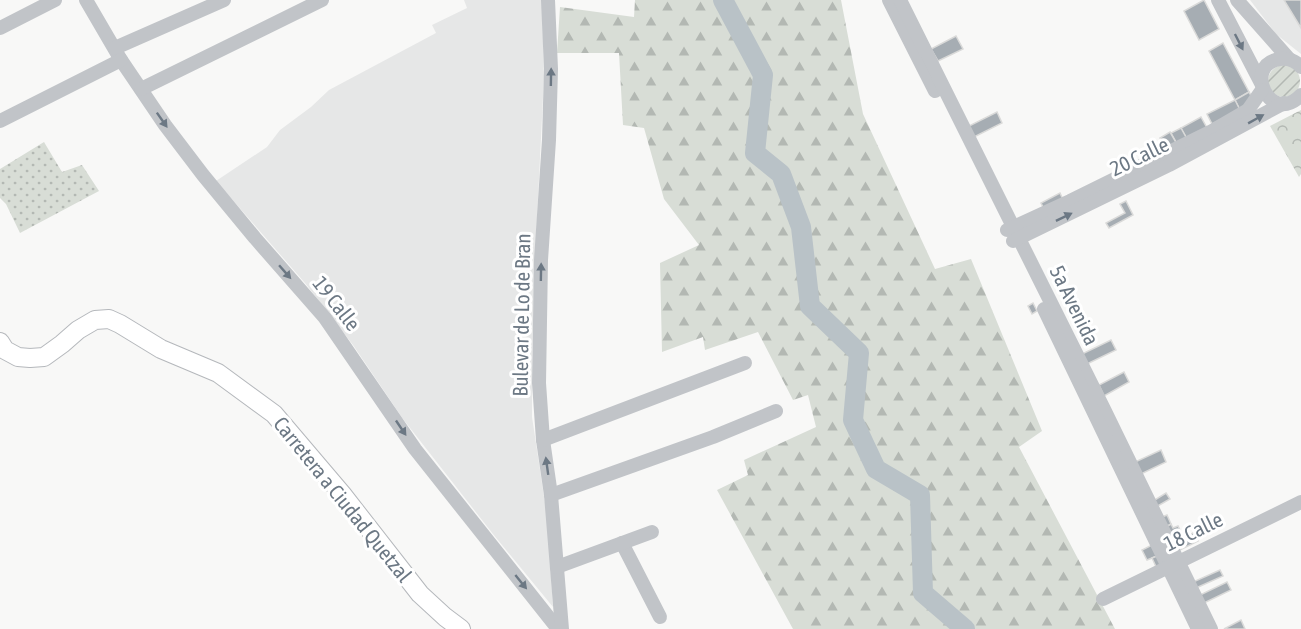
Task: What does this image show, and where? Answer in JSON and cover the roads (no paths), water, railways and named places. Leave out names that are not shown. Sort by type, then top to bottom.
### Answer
[{"type":"main road","name":"Carretera a Ciudad Quetzal","points":[[0,342],[5,350],[18,357],[44,357],[94,320],[109,319],[162,350],[218,373],[274,414],[342,494],[420,594],[461,629]]},
{"type":"street","points":[[0,28],[55,0]]},
{"type":"street","name":"19 Calle","points":[[86,0],[165,125],[203,175],[324,318],[415,449],[560,629]]},
{"type":"street","points":[[0,121],[118,54],[224,0]]},
{"type":"street","points":[[141,89],[322,0]]},
{"type":"street","name":"Bulevar de Lo de Bran","points":[[548,0],[551,69],[541,260],[539,382],[543,440],[551,495],[560,629]]},
{"type":"street","name":"5a Avenida","points":[[889,0],[922,55],[1173,564],[1211,629]]},
{"type":"street","name":"5a Avenida","points":[[900,0],[922,55]]},
{"type":"street","points":[[1218,0],[1266,96],[1284,104]]},
{"type":"street","points":[[1237,0],[1289,59],[1301,68]]},
{"type":"street","name":"20 Calle","points":[[1012,234],[1070,201],[1212,131],[1248,110],[1262,86],[1264,69],[1275,60],[1289,59]]},
{"type":"street","name":"20 Calle","points":[[1012,234],[1169,165],[1300,96]]},
{"type":"street","points":[[543,440],[745,363]]},
{"type":"street","points":[[551,495],[713,437],[776,411]]},
{"type":"street","name":"18 Calle","points":[[1103,598],[1301,502]]},
{"type":"street","points":[[557,567],[652,532]]},
{"type":"street","points":[[622,543],[660,617]]},
{"type":"street","name":"5a Avenida","points":[[1173,564],[1198,629]]},
{"type":"waterway","points":[[723,0],[763,75],[755,153],[781,174],[801,227],[810,306],[859,353],[853,420],[876,469],[920,495],[923,593],[965,629]]}]
